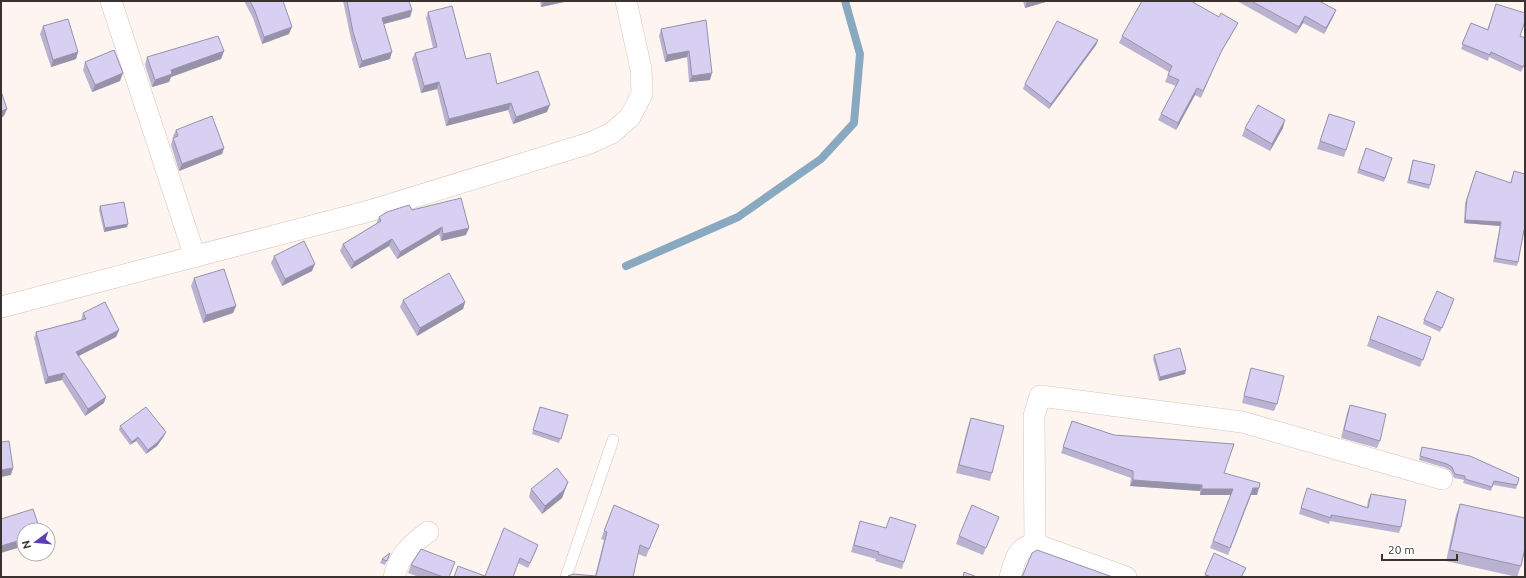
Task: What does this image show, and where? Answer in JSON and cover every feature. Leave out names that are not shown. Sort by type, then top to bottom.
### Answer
[{"type":"street","points":[[111,1],[195,257]]},
{"type":"street","points":[[1,307],[369,211],[590,143],[612,133],[630,116],[642,94],[642,69],[626,1]]},
{"type":"street","points":[[1036,544],[1034,416],[1040,396],[1242,422],[1442,479]]},
{"type":"street","points":[[394,577],[403,555],[411,544],[428,532]]},
{"type":"street","points":[[1010,577],[1019,551],[1025,546],[1036,544],[1126,577]]},
{"type":"lane","points":[[566,577],[613,440]]},
{"type":"building","points":[[250,1],[283,1],[292,27],[264,37]]},
{"type":"building","points":[[347,1],[409,1],[412,10],[382,18],[392,52],[362,61],[353,32]]},
{"type":"building","points":[[1142,1],[1191,1],[1219,17],[1221,13],[1238,23],[1222,50],[1203,91],[1197,88],[1178,123],[1161,114],[1179,80],[1168,75],[1172,66],[1122,36]]},
{"type":"building","points":[[1251,1],[1319,1],[1336,10],[1326,28],[1305,16],[1299,27]]},
{"type":"building","points":[[1496,4],[1525,13],[1525,21],[1520,36],[1525,38],[1525,63],[1523,67],[1491,52],[1490,55],[1462,44],[1471,23],[1488,30]]},
{"type":"building","points":[[452,6],[466,59],[490,53],[497,84],[538,71],[550,105],[516,117],[511,103],[449,119],[439,82],[424,86],[415,53],[437,47],[428,12]]},
{"type":"building","points":[[68,19],[78,52],[53,60],[43,26]]},
{"type":"building","points":[[706,20],[712,73],[692,76],[689,51],[667,55],[661,29]]},
{"type":"building","points":[[1057,21],[1098,40],[1051,104],[1025,84]]},
{"type":"building","points":[[218,36],[224,51],[171,70],[172,74],[155,80],[147,57]]},
{"type":"building","points":[[114,50],[123,73],[95,85],[85,62]]},
{"type":"building","points":[[1,91],[7,109],[1,111]]},
{"type":"building","points":[[1258,105],[1285,120],[1272,144],[1245,128]]},
{"type":"building","points":[[1329,114],[1355,122],[1346,150],[1320,141]]},
{"type":"building","points":[[212,116],[224,148],[182,164],[173,138],[178,136],[176,130]]},
{"type":"building","points":[[1366,148],[1392,158],[1385,178],[1359,169]]},
{"type":"building","points":[[1413,160],[1435,165],[1430,185],[1409,180]]},
{"type":"building","points":[[1476,171],[1511,183],[1514,171],[1525,174],[1525,231],[1524,230],[1518,262],[1495,258],[1501,222],[1465,220],[1467,199]]},
{"type":"building","points":[[461,198],[469,228],[443,234],[442,227],[400,252],[392,239],[354,262],[343,244],[381,221],[379,217],[387,212],[409,205],[412,210]]},
{"type":"building","points":[[124,202],[128,224],[105,228],[100,206]]},
{"type":"building","points":[[304,241],[315,264],[285,279],[274,256]]},
{"type":"building","points":[[224,269],[236,306],[206,315],[194,278]]},
{"type":"building","points":[[449,273],[465,302],[420,328],[403,300]]},
{"type":"building","points":[[1437,291],[1454,299],[1442,328],[1424,320]]},
{"type":"building","points":[[105,302],[119,330],[76,352],[106,397],[88,409],[64,373],[48,377],[36,332],[86,319],[83,313]]},
{"type":"building","points":[[1378,316],[1431,337],[1423,360],[1370,339]]},
{"type":"building","points":[[1180,348],[1186,370],[1160,377],[1154,355]]},
{"type":"building","points":[[1251,368],[1284,376],[1277,404],[1244,396]]},
{"type":"building","points":[[1350,405],[1386,414],[1380,441],[1344,430]]},
{"type":"building","points":[[146,407],[166,432],[158,442],[148,450],[138,437],[132,442],[120,426]]},
{"type":"building","points":[[540,407],[568,415],[561,439],[533,430]]},
{"type":"building","points":[[971,418],[1004,426],[992,473],[959,465]]},
{"type":"building","points":[[1072,421],[1114,435],[1234,444],[1224,473],[1260,483],[1259,488],[1253,488],[1230,548],[1213,541],[1233,489],[1202,489],[1202,485],[1133,480],[1133,471],[1063,447]]},
{"type":"building","points":[[9,441],[13,468],[1,470],[1,442]]},
{"type":"building","points":[[1422,447],[1470,456],[1519,478],[1517,485],[1494,481],[1492,487],[1465,479],[1465,476],[1455,474],[1452,467],[1447,464],[1420,456]]},
{"type":"building","points":[[557,468],[568,482],[564,490],[545,506],[531,489]]},
{"type":"building","points":[[1307,488],[1368,508],[1371,494],[1406,500],[1401,527],[1331,515],[1331,518],[1301,508]]},
{"type":"building","points":[[1460,504],[1525,518],[1525,548],[1521,566],[1450,550]]},
{"type":"building","points":[[614,505],[659,525],[649,549],[640,545],[633,577],[568,577],[573,574],[596,576],[607,532],[604,531]]},
{"type":"building","points":[[972,505],[999,517],[986,548],[959,536]]},
{"type":"building","points":[[33,509],[37,522],[16,522],[16,541],[1,546],[1,519]]},
{"type":"building","points":[[890,517],[916,525],[904,562],[878,554],[879,552],[854,545],[860,521],[886,528]]},
{"type":"building","points":[[504,528],[538,545],[530,563],[520,558],[513,577],[454,577],[458,566],[485,576]]},
{"type":"building","points":[[421,549],[455,562],[449,577],[443,577],[411,565]]},
{"type":"building","points":[[1037,550],[1112,577],[1022,577],[1032,553]]},
{"type":"building","points":[[390,553],[387,561],[382,559]]},
{"type":"building","points":[[1214,553],[1246,568],[1241,577],[1210,577],[1205,574]]},
{"type":"building","points":[[964,572],[977,577],[963,577]]},
{"type":"waterway","points":[[626,266],[738,217],[821,159],[854,123],[860,54],[845,1]]}]
